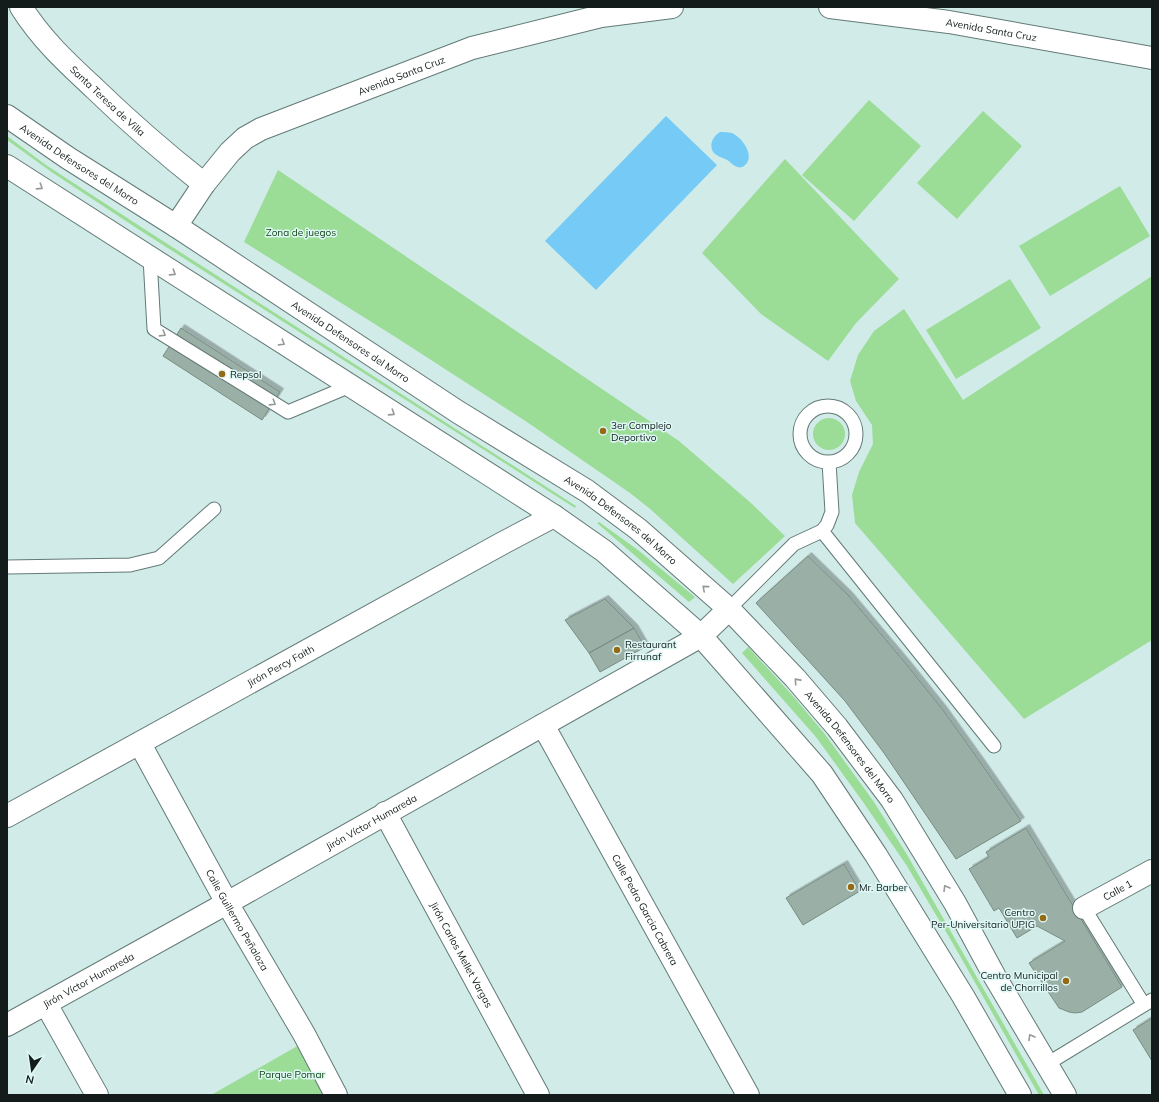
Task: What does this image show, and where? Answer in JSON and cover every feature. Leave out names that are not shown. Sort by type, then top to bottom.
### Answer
[{"type":"street","name":"Santa Teresa de Villa","points":[[21,7],[32,25],[52,49],[111,104],[204,184]]},
{"type":"street","name":"Avenida Santa Cruz","points":[[176,226],[204,184],[230,152],[245,138],[261,129],[472,48],[601,16],[672,7]]},
{"type":"street","name":"Avenida Santa Cruz","points":[[830,7],[949,22],[1152,58]]},
{"type":"street","name":"Avenida Defensores del Morro","points":[[7,116],[68,158],[176,226],[458,412],[587,491],[638,530],[729,609],[795,678],[837,727],[892,800],[955,903],[995,977],[1065,1095]]},
{"type":"street","points":[[7,166],[554,516],[604,551],[701,636],[822,774],[876,855],[963,996],[1020,1095]]},
{"type":"street","name":"Jirón Percy Faith","points":[[7,816],[554,516]]},
{"type":"street","name":"Jirón Víctor Humareda","points":[[7,1025],[701,636],[729,609]]},
{"type":"street","name":"Calle Pedro Garcia Cabrera","points":[[543,725],[748,1095]]},
{"type":"street","name":"Calle Guillermo Peñaloza","points":[[140,744],[227,903],[304,1034],[336,1095]]},
{"type":"street","name":"Jirón Carlos Mellet Vargas","points":[[385,813],[538,1095]]},
{"type":"street","name":"Calle 1","points":[[1084,908],[1152,871]]},
{"type":"street","points":[[46,1004],[96,1095]]},
{"type":"lane","points":[[150,258],[154,329],[288,412],[350,386]]},
{"type":"lane","points":[[824,406],[833,406],[849,415],[854,423],[856,432],[852,449],[842,458],[829,462],[819,461],[811,457],[804,450],[800,436],[802,422],[807,414],[824,406]]},
{"type":"lane","points":[[729,609],[794,544],[822,530],[827,525],[832,512],[829,462]]},
{"type":"lane","points":[[7,567],[130,565],[159,558],[214,509]]},
{"type":"lane","points":[[822,530],[994,746]]},
{"type":"lane","points":[[1047,1064],[1148,1003],[1084,908]]},
{"type":"green space","points":[[869,100],[921,146],[854,221],[802,175]]},
{"type":"green space","points":[[983,111],[1022,146],[957,219],[917,183]]},
{"type":"green space","points":[[7,136],[46,165],[576,506],[575,508],[138,229],[53,173],[7,140]]},
{"type":"green space","points":[[785,159],[899,279],[856,323],[828,361],[761,314],[702,253]]},
{"type":"green space","name":"3er Complejo Deportivo","points":[[278,170],[679,441],[751,503],[785,536],[733,584],[649,508],[630,493],[527,422],[244,242]]},
{"type":"green space","points":[[1120,186],[1150,236],[1050,296],[1019,246]]},
{"type":"green space","points":[[1152,276],[1152,640],[1024,719],[855,523],[852,495],[859,472],[873,444],[872,425],[856,401],[850,381],[858,355],[874,331],[904,309],[963,400]]},
{"type":"green space","points":[[1010,279],[1041,328],[956,379],[926,330]]},
{"type":"green space","points":[[826,418],[832,418],[841,422],[845,434],[841,446],[832,450],[826,450],[817,446],[813,437],[813,431],[817,422]]},
{"type":"green space","points":[[599,522],[638,550],[695,597],[689,602],[597,523]]},
{"type":"green space","points":[[748,647],[793,696],[824,733],[874,802],[906,853],[1044,1095],[1039,1095],[907,866],[816,737],[742,653]]},
{"type":"green space","name":"Parque Pomar","points":[[301,1044],[328,1095],[211,1095]]},
{"type":"water","points":[[666,116],[717,165],[596,290],[545,241]]},
{"type":"water","points":[[720,132],[732,133],[744,143],[747,148],[749,158],[744,166],[736,167],[714,153],[711,144],[715,136]]},
{"type":"building","name":"Repsol","points":[[181,328],[280,392],[262,420],[163,356]]},
{"type":"building","points":[[808,556],[849,596],[907,665],[943,710],[1021,821],[956,859],[884,753],[845,701],[756,603]]},
{"type":"building","points":[[605,599],[634,628],[589,653],[565,620]]},
{"type":"building","name":"Restaurant Firrunaf","points":[[634,628],[645,647],[600,672],[589,653]]},
{"type":"building","name":"Centro Per-Universitario UPIG","points":[[1026,828],[1122,987],[1082,1012],[1069,1012],[1059,1008],[1029,963],[1065,941],[1037,926],[1017,938],[999,908],[994,911],[969,869],[989,857],[986,852]]},
{"type":"building","points":[[844,864],[860,891],[803,925],[786,898]]},
{"type":"building","points":[[1152,1018],[1152,1061],[1133,1030]]},
{"type":"place","name":"Repsol","points":[[222,374]]},
{"type":"place","name":"3er Complejo Deportivo","points":[[603,431]]},
{"type":"place","name":"Restaurant Firrunaf","points":[[617,650]]},
{"type":"place","name":"Mr. Barber","points":[[851,887]]},
{"type":"place","name":"Centro Per-Universitario UPIG","points":[[1043,918]]},
{"type":"place","name":"Centro Municipal de Chorrillos","points":[[1066,981]]},
{"type":"park label","name":"Zona de juegos","points":[[301,232]]}]
